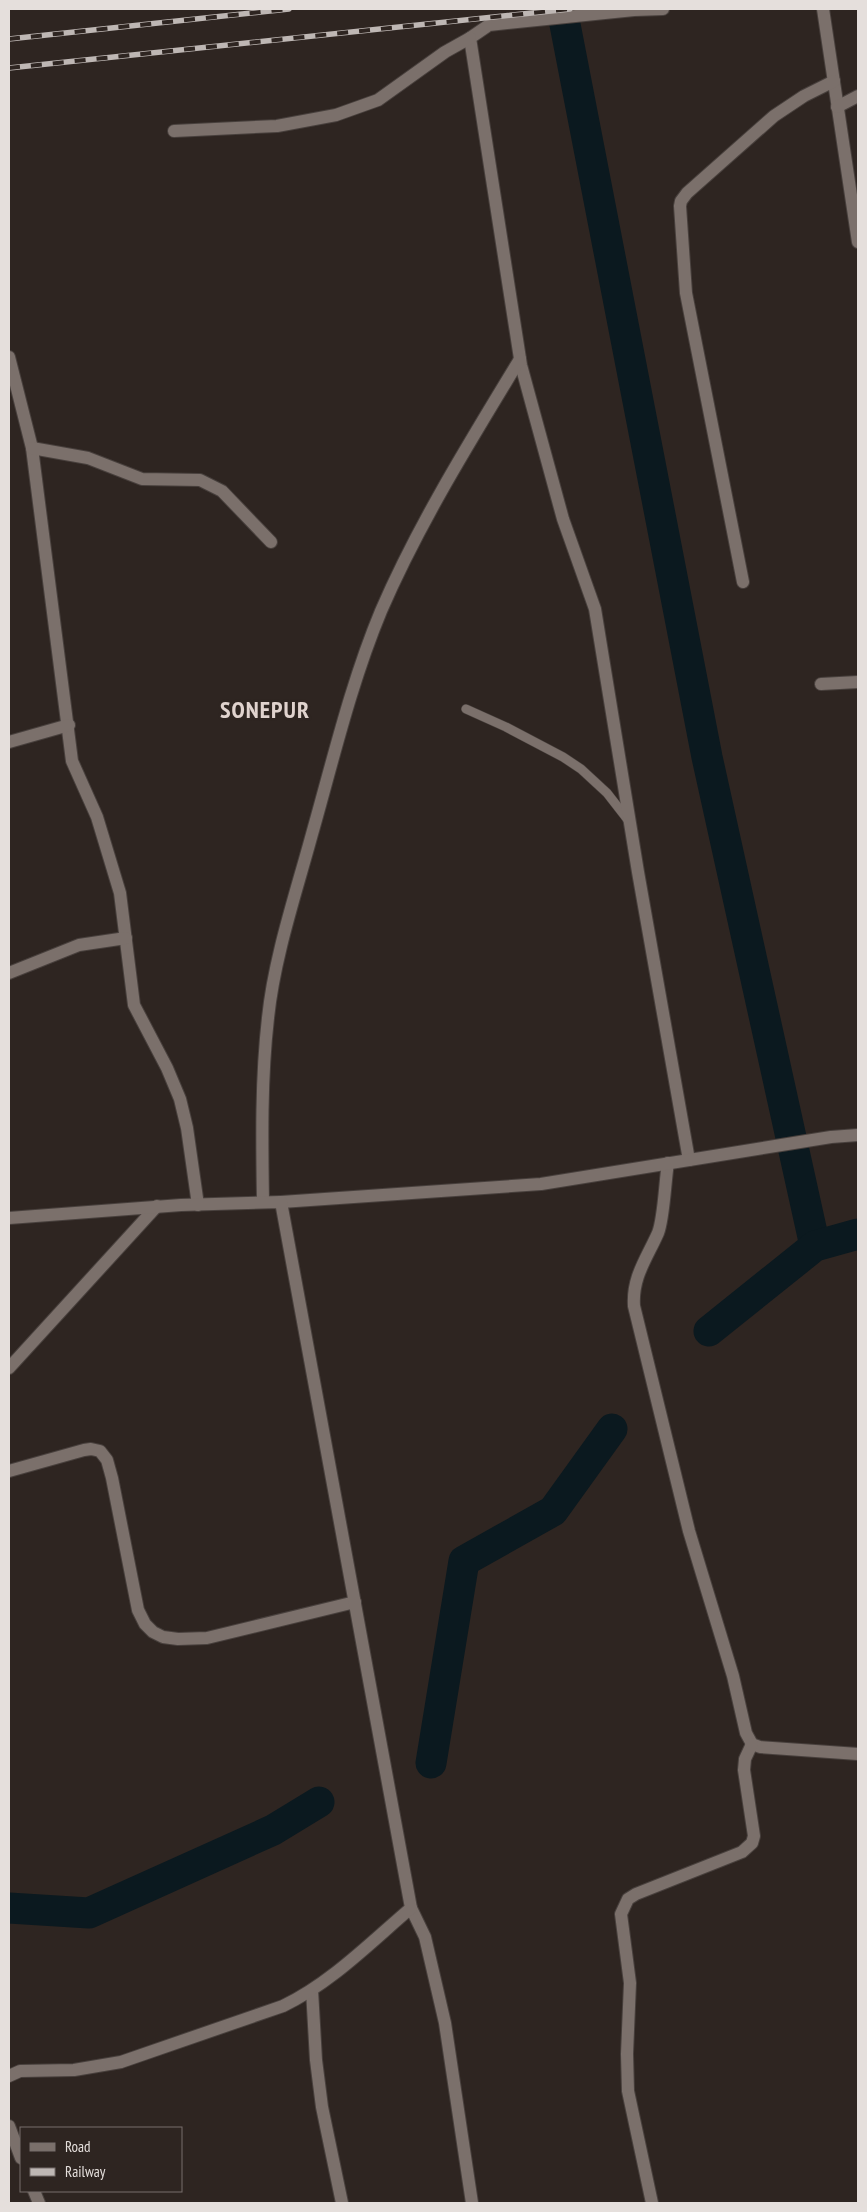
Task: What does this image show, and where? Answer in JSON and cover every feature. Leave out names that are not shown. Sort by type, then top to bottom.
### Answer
[{"type":"street","points":[[174,131],[276,126],[336,115],[378,100],[445,52],[489,25],[634,10],[662,9]]},
{"type":"street","points":[[823,9],[858,242]]},
{"type":"street","points":[[470,38],[520,359],[562,519],[595,609],[640,882],[689,1160]]},
{"type":"street","points":[[743,582],[686,293],[680,206],[683,197],[687,193],[774,116],[804,96],[834,81]]},
{"type":"street","points":[[837,107],[858,96]]},
{"type":"street","points":[[9,357],[32,448],[69,725],[72,761],[97,817],[120,893],[134,1005],[167,1068],[180,1099],[187,1128],[198,1205]]},
{"type":"street","points":[[263,1202],[262,1080],[268,1015],[290,912],[342,727],[366,650],[381,611],[401,569],[475,434],[520,359]]},
{"type":"street","points":[[32,448],[88,458],[142,479],[200,480],[222,491],[270,542]]},
{"type":"street","points":[[822,684],[858,682]]},
{"type":"street","points":[[9,742],[69,725]]},
{"type":"street","points":[[9,973],[73,947],[93,942],[126,938]]},
{"type":"street","points":[[9,1218],[157,1206],[281,1202],[541,1184],[831,1137],[858,1135]]},
{"type":"street","points":[[668,1163],[658,1231],[636,1278],[633,1293],[634,1306],[689,1531],[733,1676],[746,1733],[752,1744],[760,1747],[858,1754]]},
{"type":"street","points":[[281,1202],[411,1908],[426,1937],[445,2023],[472,2203]]},
{"type":"street","points":[[9,1368],[157,1206]]},
{"type":"street","points":[[9,1471],[84,1450],[100,1451],[107,1460],[112,1478],[138,1610],[145,1624],[163,1637],[178,1640],[207,1638],[355,1602]]},
{"type":"street","points":[[652,2203],[628,2091],[627,2054],[630,1983],[621,1914],[628,1899],[636,1894],[742,1852],[752,1843],[754,1836],[744,1770],[745,1759],[752,1744]]},
{"type":"street","points":[[9,2076],[20,2072],[74,2070],[121,2062],[283,2006],[312,1990],[411,1908]]},
{"type":"street","points":[[312,1990],[316,2060],[322,2107],[342,2203]]},
{"type":"street","points":[[9,2126],[20,2155]]},
{"type":"lane","points":[[466,709],[506,727],[563,757],[607,793],[632,825]]},
{"type":"waterway","points":[[562,9],[707,757],[815,1246]]},
{"type":"waterway","points":[[709,1331],[815,1246],[858,1234]]},
{"type":"waterway","points":[[431,1763],[464,1561],[553,1511],[612,1429]]},
{"type":"waterway","points":[[9,1908],[89,1913],[273,1830],[319,1802]]},
{"type":"railway","points":[[9,39],[289,9]]},
{"type":"railway","points":[[9,68],[570,9]]},
{"type":"district","name":"SONEPUR","points":[[265,710]]}]
